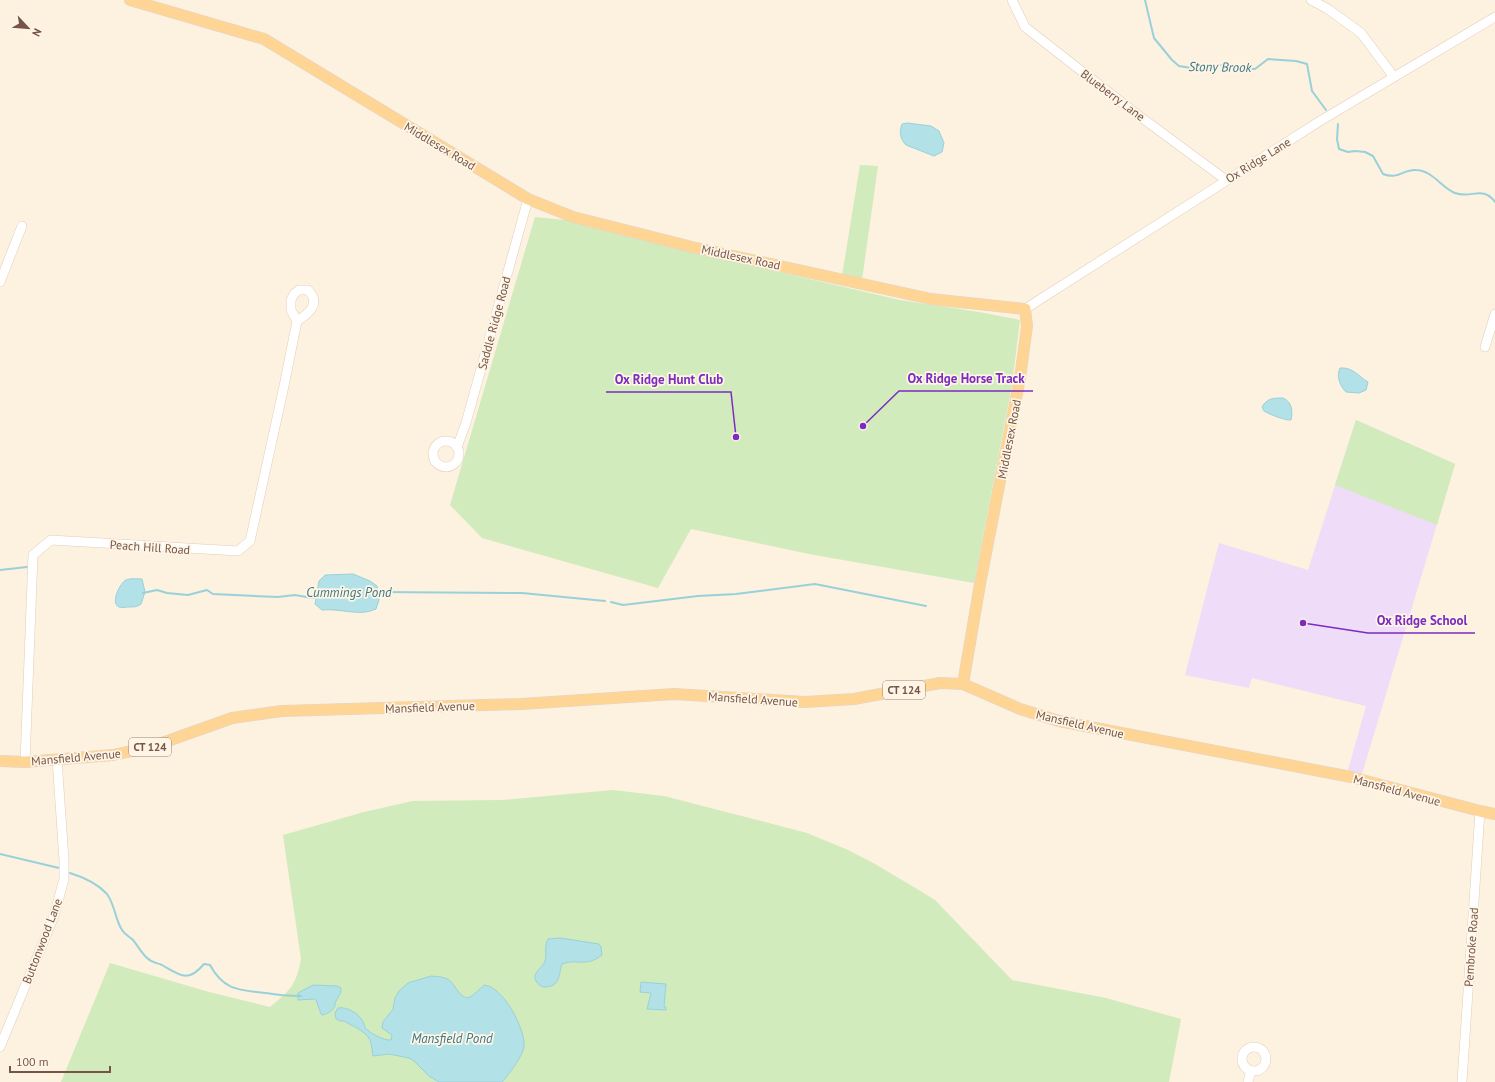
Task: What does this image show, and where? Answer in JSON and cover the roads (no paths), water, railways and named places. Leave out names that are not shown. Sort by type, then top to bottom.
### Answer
[{"type":"main road","name":"Middlesex Road","points":[[130,0],[264,39],[528,199],[573,217],[692,247],[931,299],[1025,309],[1027,326],[1020,378],[981,576],[963,684]]},
{"type":"main road","name":"Mansfield Avenue","points":[[0,761],[25,762],[113,755],[151,747],[232,718],[282,711],[521,704],[674,694],[805,702],[854,699],[940,683],[963,684],[1020,709],[1058,721],[1351,777],[1495,814]]},
{"type":"street","name":"Blueberry Lane","points":[[1012,0],[1025,27],[1138,115],[1226,180]]},
{"type":"street","points":[[1311,0],[1328,9],[1361,33],[1394,77]]},
{"type":"street","name":"Ox Ridge Lane","points":[[1025,309],[1320,121],[1495,17]]},
{"type":"street","name":"Saddle Ridge Road","points":[[457,447],[466,423],[528,199]]},
{"type":"street","points":[[0,282],[22,226]]},
{"type":"street","points":[[1485,347],[1495,314]]},
{"type":"street","name":"Peach Hill Road","points":[[25,762],[33,555],[51,540],[238,551],[250,541],[297,321]]},
{"type":"street","name":"Buttonwood Lane","points":[[0,1047],[54,916],[64,879],[57,759]]},
{"type":"street","name":"Pembroke Road","points":[[1462,1082],[1480,811]]},
{"type":"street","points":[[1248,1082],[1250,1071]]},
{"type":"water","points":[[907,123],[931,126],[939,131],[944,143],[942,152],[934,156],[906,145],[901,138],[900,133],[902,124]]},
{"type":"water","points":[[1340,368],[1352,370],[1368,382],[1366,390],[1359,393],[1346,392],[1339,381],[1338,374]]},
{"type":"water","points":[[1283,398],[1290,404],[1292,413],[1291,420],[1269,414],[1264,411],[1262,407],[1268,400]]},
{"type":"water","name":"Cummings Pond","points":[[353,574],[370,581],[377,586],[379,600],[376,609],[363,612],[322,610],[315,604],[319,581],[325,575]]},
{"type":"water","points":[[142,579],[145,592],[141,604],[135,607],[119,607],[116,605],[115,602],[117,593],[121,585],[126,580]]},
{"type":"water","points":[[560,938],[599,944],[602,955],[591,961],[568,962],[562,964],[556,983],[549,987],[543,987],[536,980],[535,975],[545,961],[548,939]]},
{"type":"water","name":"Mansfield Pond","points":[[431,976],[443,977],[449,980],[464,997],[467,998],[472,996],[484,985],[491,987],[506,1001],[521,1030],[524,1039],[524,1047],[512,1070],[502,1082],[439,1082],[429,1076],[409,1058],[389,1054],[373,1056],[370,1040],[365,1034],[344,1021],[336,1019],[335,1013],[338,1008],[351,1010],[359,1016],[365,1028],[370,1032],[381,1038],[391,1040],[392,1035],[382,1028],[383,1022],[393,1009],[395,998],[399,991],[408,983]]},
{"type":"water","points":[[641,982],[666,984],[664,1007],[666,1007],[666,1010],[647,1009],[651,993],[640,992]]},
{"type":"water","points":[[313,985],[337,986],[341,988],[341,992],[335,1006],[328,1013],[321,1014],[316,1000],[314,999],[298,1000],[298,993]]},
{"type":"waterway","name":"Stony Brook","points":[[1145,0],[1154,38],[1172,60],[1179,66],[1191,68],[1223,65],[1237,68],[1255,69],[1268,59],[1296,61],[1307,64],[1312,91],[1326,110]]},
{"type":"waterway","name":"Stony Brook","points":[[1338,124],[1337,139],[1339,149],[1348,152],[1365,152],[1373,156],[1383,174],[1393,176],[1412,170],[1422,171],[1432,176],[1450,191],[1466,195],[1481,193],[1486,194],[1495,202]]},
{"type":"waterway","points":[[0,570],[27,567]]},
{"type":"waterway","points":[[611,602],[623,605],[698,596],[736,594],[815,584],[926,606]]},
{"type":"waterway","points":[[143,593],[157,590],[167,593],[188,595],[207,590],[213,594],[278,597],[295,595],[318,598]]},
{"type":"waterway","points":[[376,592],[522,593],[605,601]]},
{"type":"waterway","points":[[0,854],[59,868]]},
{"type":"waterway","points":[[70,873],[90,881],[107,894],[110,898],[122,930],[133,940],[144,955],[151,961],[184,976],[193,974],[204,964],[210,965],[215,974],[221,980],[234,988],[288,996],[301,996]]},
{"type":"place","name":"Ox Ridge Horse Track","points":[[863,426]]},
{"type":"place","name":"Ox Ridge Hunt Club","points":[[736,437]]},
{"type":"place","name":"Ox Ridge School","points":[[1303,623]]}]
